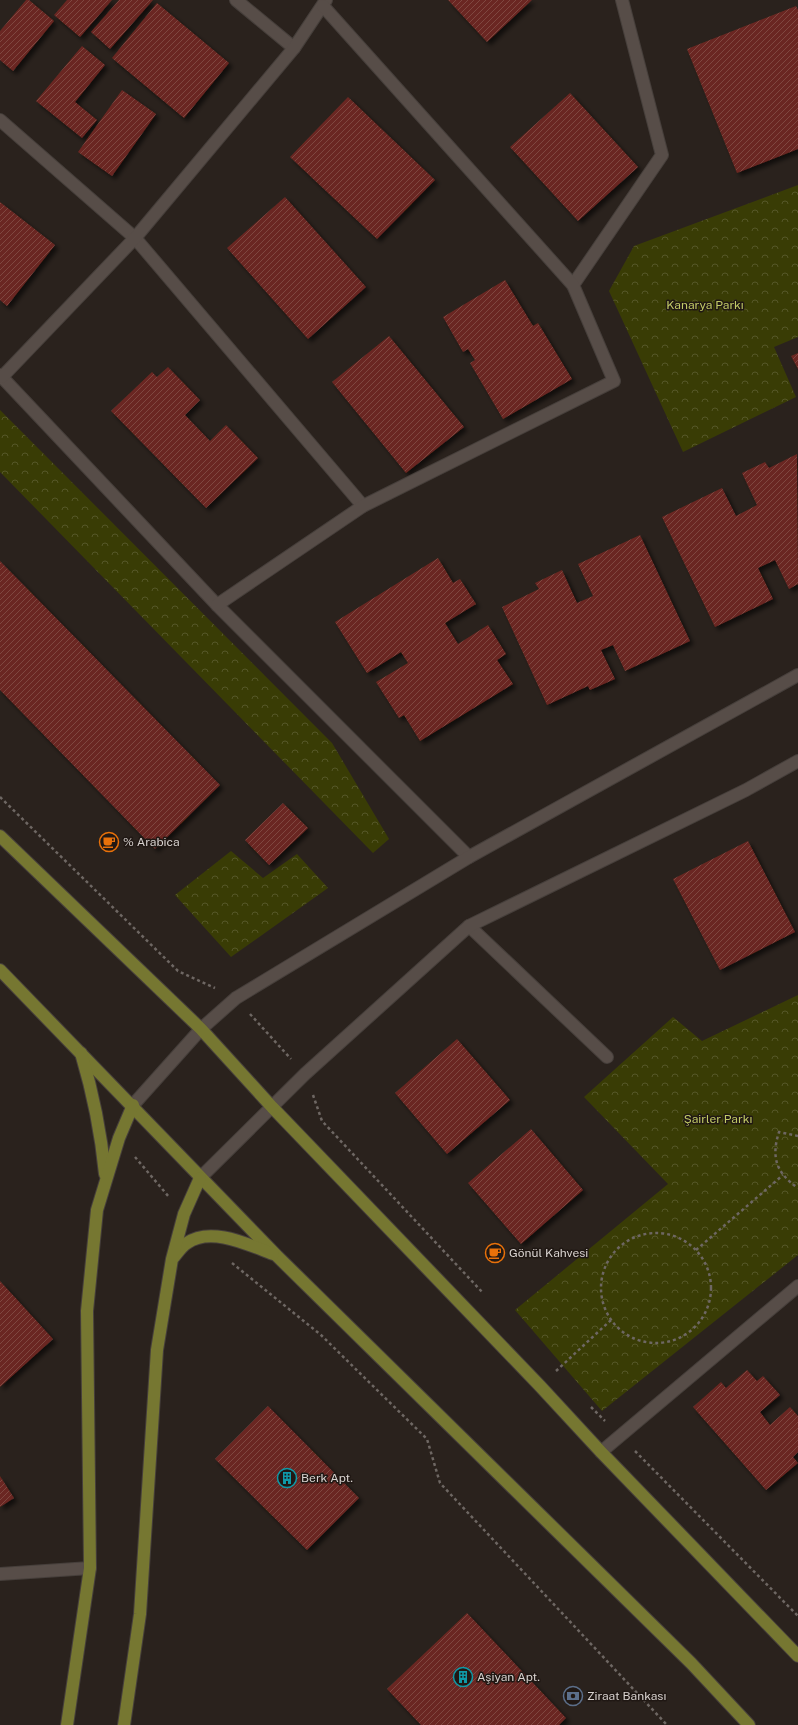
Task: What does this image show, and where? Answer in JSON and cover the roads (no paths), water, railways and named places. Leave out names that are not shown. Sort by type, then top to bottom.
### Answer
[{"type":"main road","points":[[0,836],[201,1029],[272,1108],[540,1386],[600,1452],[798,1656]]},
{"type":"main road","points":[[0,970],[133,1105],[200,1178],[277,1256],[691,1663],[749,1725]]},
{"type":"main road","points":[[81,1052],[97,1111],[102,1140],[106,1180]]},
{"type":"main road","points":[[67,1725],[90,1568],[87,1311],[97,1210],[119,1138],[133,1105]]},
{"type":"main road","points":[[124,1725],[140,1614],[157,1350],[172,1259],[184,1214],[200,1178]]},
{"type":"main road","points":[[172,1259],[187,1242],[204,1236],[220,1236],[277,1256]]},
{"type":"street","points":[[236,0],[294,48]]},
{"type":"street","points":[[574,285],[662,155],[622,0]]},
{"type":"street","points":[[217,605],[363,506],[614,381],[574,285],[324,3],[294,48],[135,238],[1,376],[217,605],[469,857]]},
{"type":"street","points":[[0,120],[135,238],[363,506]]},
{"type":"street","points":[[133,1105],[201,1029],[236,998],[469,857],[798,674]]},
{"type":"street","points":[[200,1178],[305,1074],[469,926],[746,790],[798,761]]},
{"type":"street","points":[[469,926],[607,1057]]},
{"type":"street","points":[[600,1452],[798,1286]]},
{"type":"street","points":[[0,1574],[90,1568]]},
{"type":"place","name":"% Arabica","points":[[109,842]]},
{"type":"place","name":"Gönül Kahvesi","points":[[495,1253]]},
{"type":"place","name":"Berk Apt.","points":[[287,1478]]},
{"type":"place","name":"Aşiyan Apt.","points":[[463,1677]]},
{"type":"place","name":"Ziraat Bankası","points":[[573,1696]]},
{"type":"park label","name":"Kanarya Parkı","points":[[705,305]]},
{"type":"park label","name":"Şairler Parkı","points":[[718,1119]]}]
